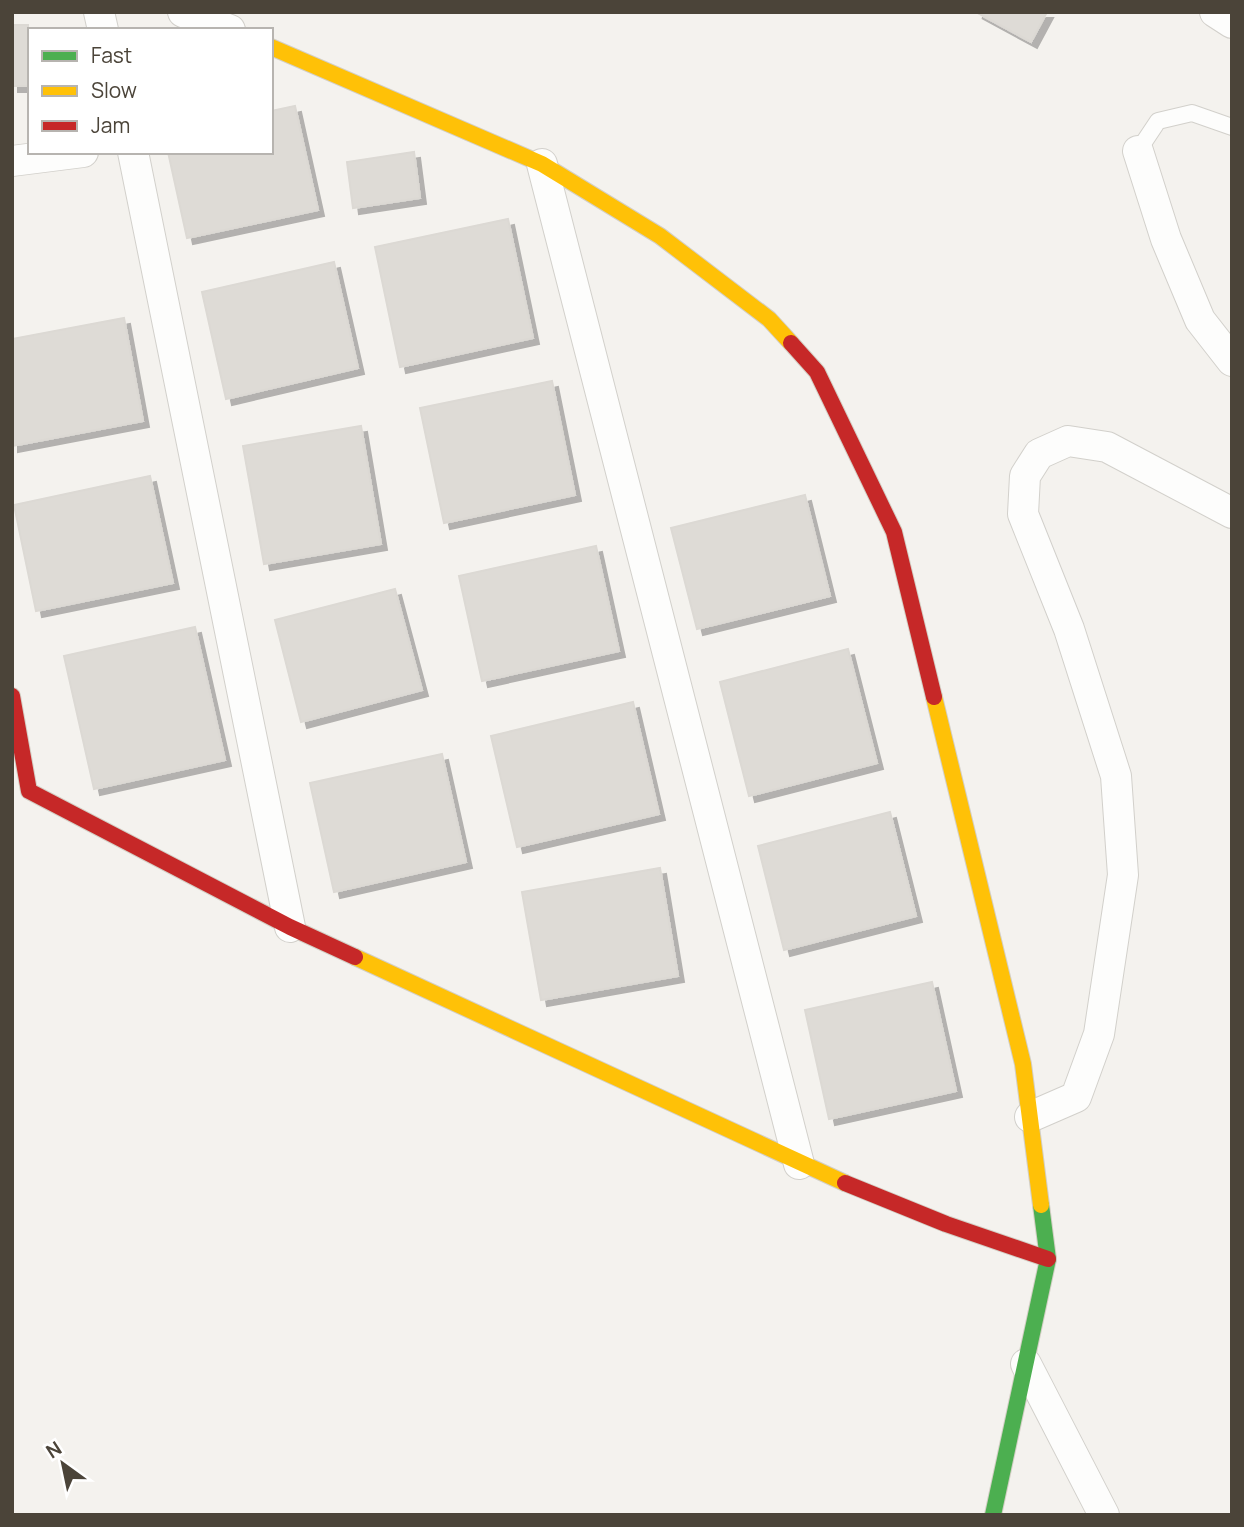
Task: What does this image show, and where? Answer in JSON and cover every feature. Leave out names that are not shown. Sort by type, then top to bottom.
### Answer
[{"type":"street","points":[[183,12],[225,28]]},
{"type":"street","points":[[1215,12],[1232,23]]},
{"type":"street","points":[[273,48],[542,164],[660,236],[769,319],[817,372],[894,532],[1023,1064],[1048,1259],[992,1515]]},
{"type":"street","points":[[1138,151],[1166,239],[1200,320],[1232,361]]},
{"type":"street","points":[[12,161],[67,154]]},
{"type":"street","points":[[133,154],[290,927]]},
{"type":"street","points":[[542,164],[799,1164]]},
{"type":"street","points":[[1030,1116],[1076,1097],[1099,1034],[1123,875],[1116,776],[1069,629],[1023,514],[1025,476],[1039,454],[1068,442],[1107,447],[1232,513]]},
{"type":"street","points":[[12,696],[29,791],[290,927],[799,1164],[946,1224],[1048,1259]]},
{"type":"street","points":[[1026,1364],[1104,1515]]},
{"type":"lane","points":[[1138,151],[1158,121],[1192,113],[1232,127]]},
{"type":"building","points":[[976,12],[1047,12],[1031,42]]},
{"type":"building","points":[[12,25],[28,25],[28,86],[12,86]]},
{"type":"building","points":[[295,106],[318,210],[187,238],[168,154],[273,154],[273,111]]},
{"type":"building","points":[[414,152],[420,198],[353,208],[347,162]]},
{"type":"building","points":[[508,219],[533,338],[400,367],[375,247]]},
{"type":"building","points":[[334,262],[358,368],[226,399],[202,292]]},
{"type":"building","points":[[124,318],[143,421],[12,446],[12,339]]},
{"type":"building","points":[[552,381],[575,495],[444,523],[420,408]]},
{"type":"building","points":[[361,426],[381,544],[264,564],[243,446]]},
{"type":"building","points":[[150,476],[173,583],[36,611],[14,505]]},
{"type":"building","points":[[805,495],[830,596],[697,629],[671,528]]},
{"type":"building","points":[[596,546],[619,651],[482,681],[459,576]]},
{"type":"building","points":[[395,589],[422,690],[301,722],[275,620]]},
{"type":"building","points":[[195,627],[225,760],[94,789],[64,656]]},
{"type":"building","points":[[848,649],[877,763],[749,796],[720,682]]},
{"type":"building","points":[[633,702],[659,814],[517,847],[491,736]]},
{"type":"building","points":[[442,754],[466,862],[334,892],[310,783]]},
{"type":"building","points":[[890,812],[916,916],[784,950],[758,846]]},
{"type":"building","points":[[660,868],[678,976],[541,1000],[522,892]]},
{"type":"building","points":[[932,982],[956,1091],[829,1119],[805,1010]]},
{"type":"traffic: fast","points":[[993,1515],[1048,1259],[1041,1205]]},
{"type":"traffic: slow","points":[[273,48],[542,164],[660,236],[769,319],[791,343]]},
{"type":"traffic: slow","points":[[934,697],[1023,1064],[1041,1205]]},
{"type":"traffic: slow","points":[[355,957],[845,1183]]},
{"type":"traffic: jam","points":[[791,343],[817,372],[894,532],[934,697]]},
{"type":"traffic: jam","points":[[12,696],[29,791],[290,927],[355,957]]},
{"type":"traffic: jam","points":[[845,1183],[946,1224],[1048,1259]]}]
